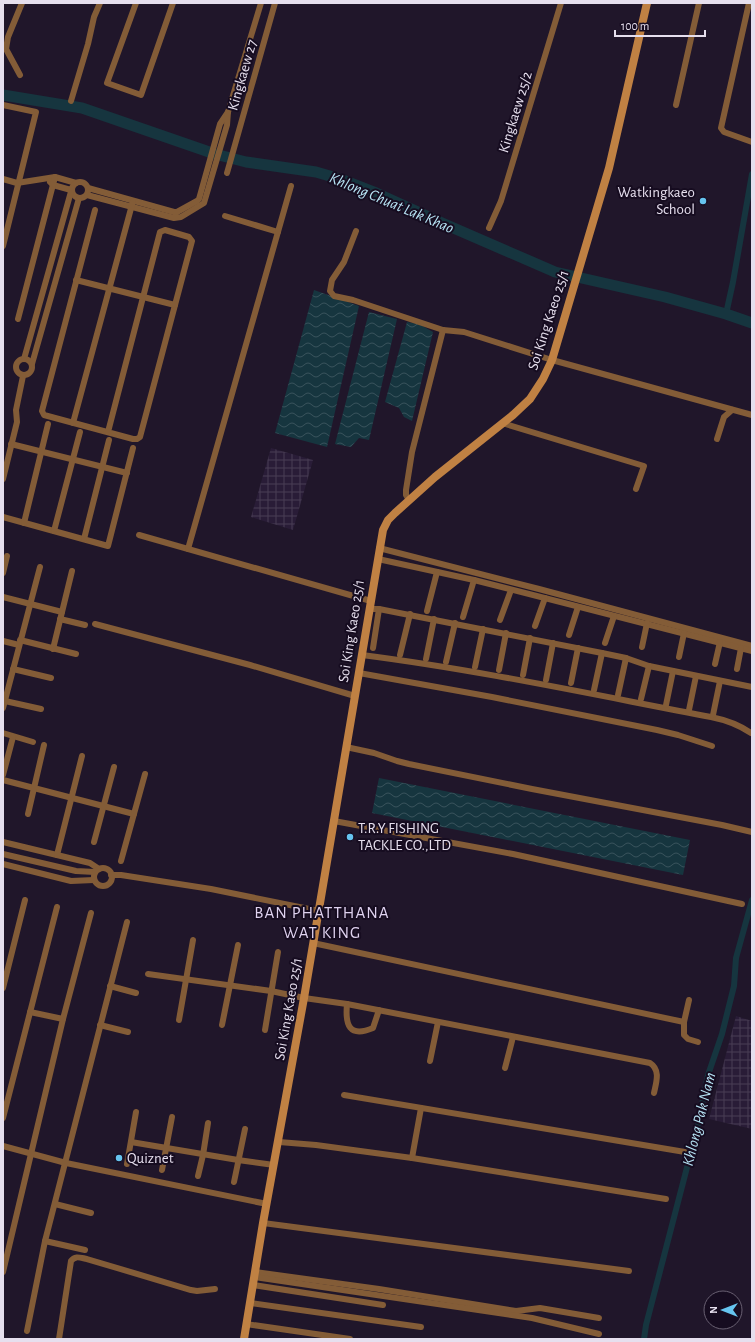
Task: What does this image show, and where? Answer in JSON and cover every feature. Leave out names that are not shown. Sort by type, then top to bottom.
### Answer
[{"type":"street","points":[[20,75],[6,49],[8,37],[22,3]]},
{"type":"street","points":[[71,101],[88,44],[94,17],[100,3]]},
{"type":"street","points":[[136,3],[107,83],[141,95],[173,3]]},
{"type":"street","points":[[205,191],[217,163],[227,125],[228,112],[261,3]]},
{"type":"street","name":"Kingkaew 27","points":[[228,171],[275,3]]},
{"type":"street","name":"Kingkaew 25/2","points":[[489,228],[501,201],[561,3]]},
{"type":"street","name":"Soi King Kaeo 25/1","points":[[244,1339],[263,1223],[279,1142],[319,911],[383,530],[388,520],[409,500],[530,399],[538,389],[552,360],[609,168],[647,3]]},
{"type":"street","points":[[676,105],[699,3]]},
{"type":"street","points":[[749,3],[721,128],[724,132],[752,142]]},
{"type":"street","points":[[3,105],[36,112],[3,246]]},
{"type":"street","points":[[87,191],[178,218],[202,206],[206,200],[205,191],[211,158],[220,124],[228,112]]},
{"type":"street","points":[[3,179],[18,183],[55,177],[73,187]]},
{"type":"street","points":[[18,319],[55,177]]},
{"type":"street","points":[[45,178],[53,185],[73,187],[82,182],[86,184],[87,191],[83,198],[73,195],[73,187]]},
{"type":"street","points":[[188,549],[291,186]]},
{"type":"street","points":[[24,359],[73,187]]},
{"type":"street","points":[[32,364],[29,360],[24,359],[18,362],[16,368],[17,372],[23,376],[28,375],[33,368],[32,364],[79,198]]},
{"type":"street","points":[[73,423],[108,288],[132,204]]},
{"type":"street","points":[[95,210],[42,411],[44,415],[133,439],[140,437],[192,241],[189,237],[164,230],[160,232],[108,432]]},
{"type":"street","points":[[225,216],[278,232]]},
{"type":"street","points":[[356,230],[344,262],[332,280],[330,287],[332,295],[353,300],[443,330],[464,332],[552,360],[752,415]]},
{"type":"street","points":[[49,271],[57,274]]},
{"type":"street","points":[[76,280],[175,305]]},
{"type":"street","points":[[409,500],[406,495],[406,490],[412,452],[443,330]]},
{"type":"street","points":[[3,478],[17,422],[16,410],[23,376]]},
{"type":"street","points":[[717,439],[724,417],[732,410]]},
{"type":"street","points":[[502,423],[644,466],[636,489]]},
{"type":"street","points":[[24,523],[48,424]]},
{"type":"street","points":[[54,531],[80,432]]},
{"type":"street","points":[[84,539],[109,440]]},
{"type":"street","points":[[11,444],[127,473]]},
{"type":"street","points":[[3,517],[108,546],[133,448]]},
{"type":"street","points":[[139,535],[379,609],[483,628],[626,658],[649,666],[752,687]]},
{"type":"street","points":[[380,548],[752,646]]},
{"type":"street","points":[[3,573],[7,556]]},
{"type":"street","points":[[378,559],[474,580],[752,651]]},
{"type":"street","points":[[3,708],[6,686],[13,669],[40,567]]},
{"type":"street","points":[[53,648],[72,571]]},
{"type":"street","points":[[427,611],[437,572]]},
{"type":"street","points":[[463,617],[474,580]]},
{"type":"street","points":[[500,620],[511,590]]},
{"type":"street","points":[[3,597],[62,612]]},
{"type":"street","points":[[535,626],[545,598]]},
{"type":"street","points":[[569,635],[578,607]]},
{"type":"street","points":[[374,648],[379,609]]},
{"type":"street","points":[[400,655],[410,614]]},
{"type":"street","points":[[605,643],[614,616]]},
{"type":"street","points":[[60,619],[85,625]]},
{"type":"street","points":[[426,658],[434,619]]},
{"type":"street","points":[[446,662],[455,623]]},
{"type":"street","points":[[642,647],[647,623]]},
{"type":"street","points":[[95,624],[250,665],[355,696]]},
{"type":"street","points":[[475,667],[483,628]]},
{"type":"street","points":[[499,670],[506,633]]},
{"type":"street","points":[[679,657],[684,633]]},
{"type":"street","points":[[523,675],[530,638]]},
{"type":"street","points":[[3,640],[53,648],[76,654]]},
{"type":"street","points":[[715,664],[720,642]]},
{"type":"street","points":[[546,680],[553,643]]},
{"type":"street","points":[[571,683],[578,648]]},
{"type":"street","points":[[737,669],[741,648]]},
{"type":"street","points":[[594,690],[602,653]]},
{"type":"street","points":[[362,655],[427,663],[492,674],[711,717],[733,722],[751,732]]},
{"type":"street","points":[[618,695],[626,658]]},
{"type":"street","points":[[641,699],[649,666]]},
{"type":"street","points":[[13,669],[51,678]]},
{"type":"street","points":[[666,705],[673,671]]},
{"type":"street","points":[[359,673],[492,697],[657,730],[712,746]]},
{"type":"street","points":[[689,710],[696,676]]},
{"type":"street","points":[[713,716],[720,681]]},
{"type":"street","points":[[5,701],[41,709]]},
{"type":"street","points":[[3,733],[33,742]]},
{"type":"street","points":[[3,775],[13,737]]},
{"type":"street","points":[[28,814],[44,745]]},
{"type":"street","points":[[346,747],[374,753],[397,761],[532,790],[722,825],[752,832]]},
{"type":"street","points":[[57,855],[82,756]]},
{"type":"street","points":[[94,842],[114,767]]},
{"type":"street","points":[[121,861],[145,774]]},
{"type":"street","points":[[3,780],[134,814]]},
{"type":"street","points":[[334,821],[513,854],[742,904]]},
{"type":"street","points":[[3,842],[90,863],[97,870]]},
{"type":"street","points":[[3,854],[76,871],[106,868],[112,875],[121,875],[212,889],[319,911]]},
{"type":"street","points":[[3,864],[71,881],[94,880]]},
{"type":"street","points":[[55,877],[58,867]]},
{"type":"street","points":[[94,880],[97,870]]},
{"type":"street","points":[[94,880],[99,886],[105,886],[110,882],[112,875]]},
{"type":"street","points":[[3,988],[25,900]]},
{"type":"street","points":[[3,1118],[57,907]]},
{"type":"street","points":[[3,1272],[63,1019],[91,913]]},
{"type":"street","points":[[27,1331],[45,1241],[126,922]]},
{"type":"street","points":[[179,1020],[193,940]]},
{"type":"street","points":[[313,943],[684,1022]]},
{"type":"street","points":[[222,1025],[238,945]]},
{"type":"street","points":[[265,1030],[278,952]]},
{"type":"street","points":[[148,974],[271,991],[304,998],[347,1004],[650,1063],[655,1066],[657,1070],[654,1093]]},
{"type":"street","points":[[110,986],[136,993]]},
{"type":"street","points":[[689,1000],[683,1032],[685,1038],[698,1042]]},
{"type":"street","points":[[347,1004],[347,1023],[350,1028],[355,1030],[368,1030],[374,1028],[379,1010]]},
{"type":"street","points":[[30,1012],[63,1019]]},
{"type":"street","points":[[430,1060],[438,1022]]},
{"type":"street","points":[[100,1025],[128,1032]]},
{"type":"street","points":[[505,1068],[512,1037]]},
{"type":"street","points":[[344,1095],[685,1152]]},
{"type":"street","points":[[412,1158],[421,1108]]},
{"type":"street","points":[[127,1164],[136,1112]]},
{"type":"street","points":[[162,1170],[172,1117]]},
{"type":"street","points":[[198,1176],[208,1123]]},
{"type":"street","points":[[234,1182],[245,1129]]},
{"type":"street","points":[[130,1142],[203,1155],[274,1165]]},
{"type":"street","points":[[279,1142],[316,1145],[412,1158],[666,1199]]},
{"type":"street","points":[[3,1146],[66,1163],[267,1204]]},
{"type":"street","points":[[55,1204],[91,1213]]},
{"type":"street","points":[[263,1223],[629,1271]]},
{"type":"street","points":[[45,1241],[85,1250]]},
{"type":"street","points":[[59,1339],[70,1261],[76,1257],[197,1292],[215,1289]]},
{"type":"street","points":[[254,1278],[383,1305]]},
{"type":"street","points":[[254,1278],[379,1289],[516,1311],[540,1308],[599,1318]]},
{"type":"street","points":[[254,1278],[532,1318],[599,1334]]},
{"type":"street","points":[[250,1303],[421,1327]]},
{"type":"street","points":[[246,1324],[350,1339]]},
{"type":"shaded area","points":[[271,448],[313,460],[293,530],[251,517]]},
{"type":"shaded area","points":[[736,1016],[752,1021],[752,1129],[709,1119]]},
{"type":"water","points":[[314,290],[359,306],[327,447],[275,433]]},
{"type":"water","points":[[369,312],[397,319],[369,440],[359,438],[351,447],[335,444]]},
{"type":"water","points":[[407,322],[419,324],[433,332],[412,421],[404,417],[399,408],[385,402]]},
{"type":"water","points":[[379,778],[690,840],[683,875],[372,813]]},
{"type":"waterway","name":"Khlong Chuat Lak Khao","points":[[3,95],[82,108],[215,154],[246,162],[316,172],[340,179],[376,193],[555,272],[665,297],[752,323]]},
{"type":"waterway","points":[[726,314],[752,174]]},
{"type":"waterway","name":"Khlong Pak Nam","points":[[644,1339],[646,1325],[697,1129],[708,1075],[722,1034],[734,986],[736,958],[752,900]]},
{"type":"place","name":"Watkingkaeo School","points":[[703,201]]},
{"type":"place","name":"T.R.Y FISHING TACKLE CO.,LTD","points":[[350,837]]},
{"type":"place","name":"Quiznet","points":[[119,1158]]},
{"type":"district","name":"BAN PHATTHANA WAT KING","points":[[322,922]]}]
